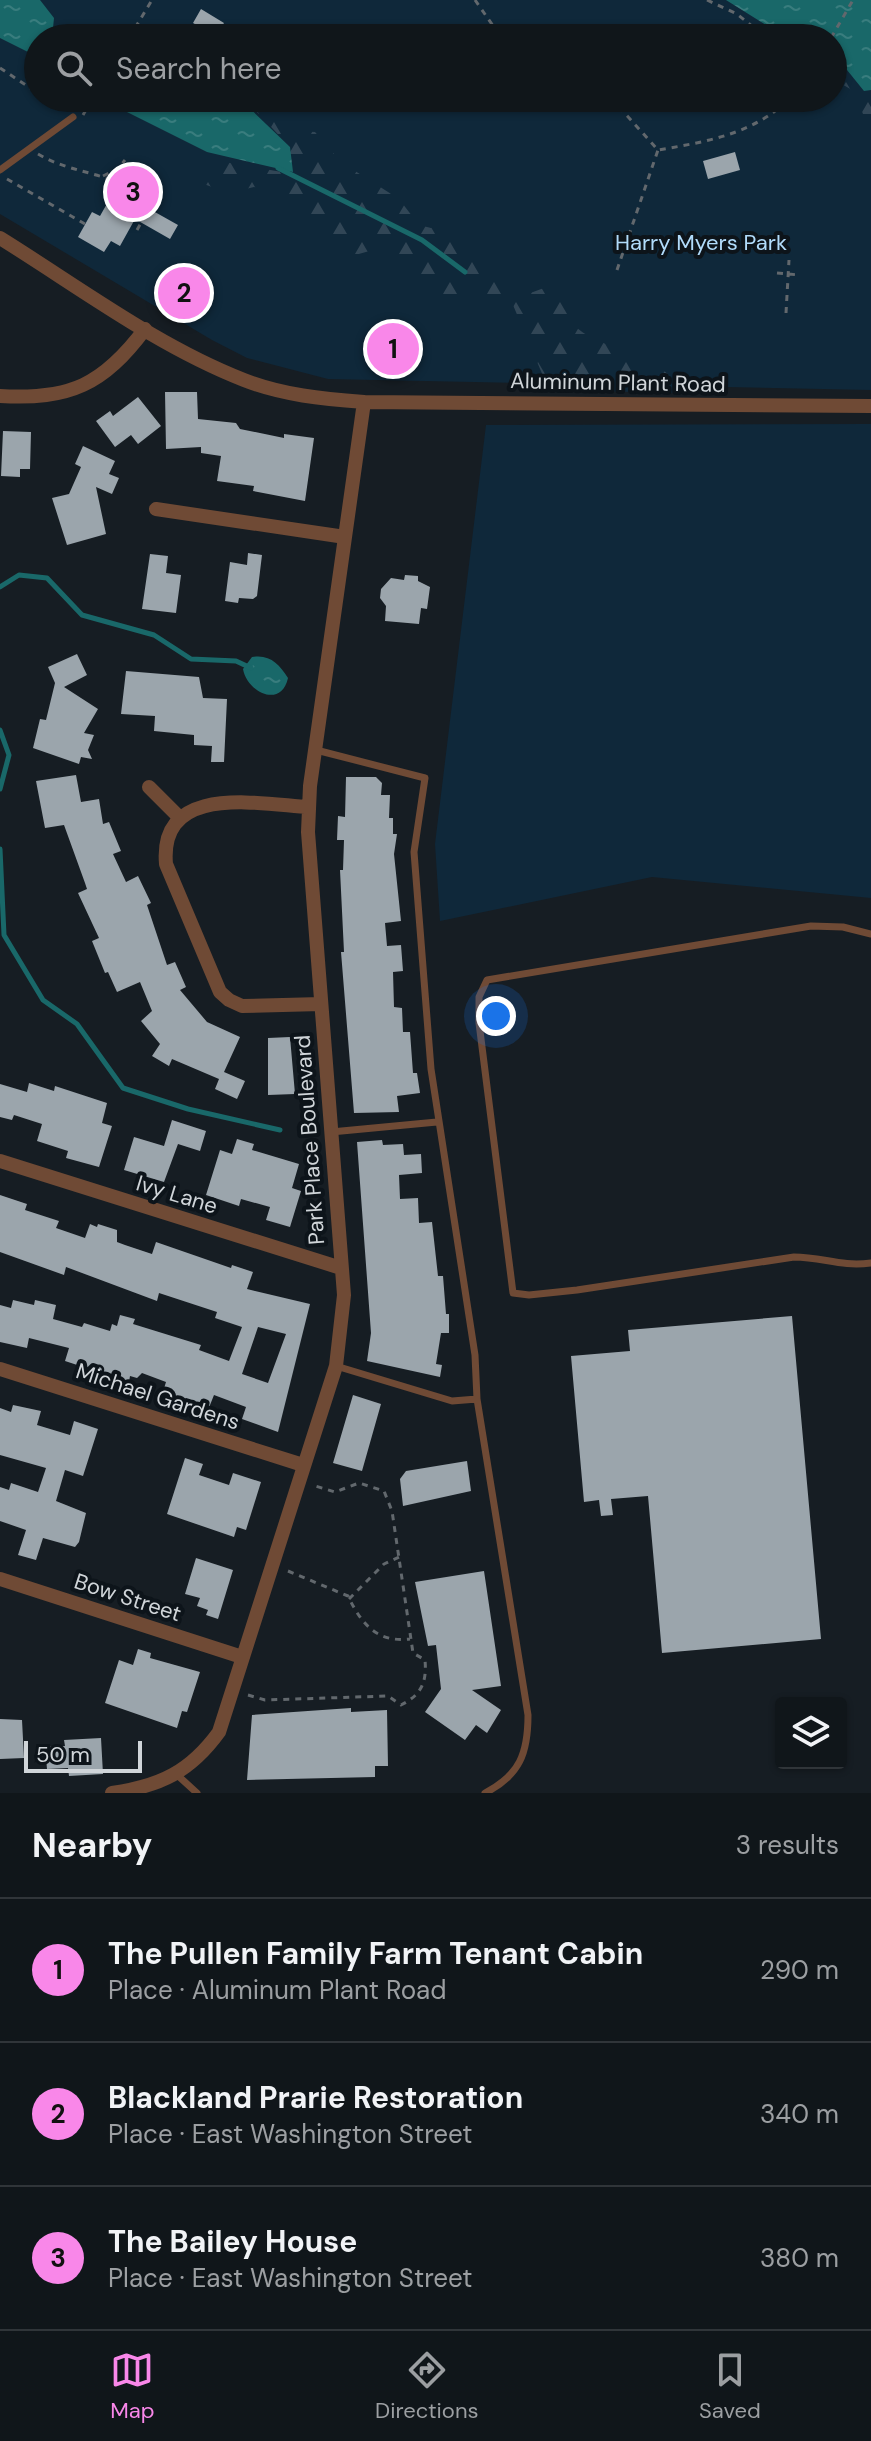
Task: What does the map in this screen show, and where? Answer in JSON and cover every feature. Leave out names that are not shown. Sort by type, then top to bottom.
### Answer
[{"type":"street","name":"Aluminum Plant Road","points":[[0,238],[190,356],[246,381],[302,397],[364,402],[871,406]]},
{"type":"street","points":[[0,396],[49,396],[84,386],[114,366],[145,329]]},
{"type":"street","name":"Park Place Boulevard","points":[[112,1793],[175,1773],[199,1759],[219,1732],[336,1366],[343,1324],[341,1268],[308,832],[316,750],[364,402]]},
{"type":"street","points":[[156,509],[345,537]]},
{"type":"street","points":[[149,787],[179,817]]},
{"type":"street","points":[[309,807],[203,805],[179,817],[168,834],[166,864],[220,992],[242,1006],[321,1004]]},
{"type":"street","name":"Ivy Lane","points":[[0,1161],[341,1268]]},
{"type":"street","name":"Michael Gardens","points":[[0,1369],[303,1465]]},
{"type":"street","name":"Bow Street","points":[[0,1579],[242,1657]]},
{"type":"lane","points":[[0,173],[28,148],[73,117]]},
{"type":"lane","points":[[316,750],[425,778],[414,852],[437,1122],[475,1355],[477,1399],[528,1715],[528,1740],[523,1762],[513,1774],[485,1793]]},
{"type":"lane","points":[[871,934],[843,927],[811,926],[487,980],[479,997],[479,1023],[513,1293],[577,1290],[794,1257],[814,1257],[839,1265],[871,1263]]},
{"type":"lane","points":[[331,1132],[437,1122]]},
{"type":"lane","points":[[336,1366],[452,1401],[477,1399]]},
{"type":"lane","points":[[175,1773],[197,1793]]},
{"type":"path","points":[[137,24],[152,0]]},
{"type":"path","points":[[475,0],[492,24]]},
{"type":"path","points":[[707,0],[737,14],[750,24]]},
{"type":"path","points":[[839,24],[853,0]]},
{"type":"path","points":[[0,68],[24,84]]},
{"type":"path","points":[[626,112],[658,150]]},
{"type":"path","points":[[658,150],[713,140],[760,121],[772,112]]},
{"type":"path","points":[[28,148],[62,168],[103,176],[119,183]]},
{"type":"path","points":[[617,270],[658,150]]},
{"type":"path","points":[[103,176],[125,160]]},
{"type":"path","points":[[0,173],[85,224]]},
{"type":"path","points":[[137,230],[151,205],[148,203]]},
{"type":"path","points":[[786,313],[789,260]]},
{"type":"path","points":[[777,273],[799,275]]},
{"type":"path","points":[[248,1695],[265,1700],[388,1696],[401,1705],[417,1696],[425,1681],[425,1660],[415,1655],[411,1639],[392,1511],[384,1491],[359,1483],[335,1492],[308,1484]]},
{"type":"path","points":[[349,1599],[388,1560],[399,1557]]},
{"type":"path","points":[[288,1571],[336,1589],[349,1599],[356,1616],[365,1626],[390,1639],[411,1639]]},
{"type":"green space","name":"Harry Myers Park","points":[[0,0],[871,0],[871,390],[328,379],[247,358],[0,214]]},
{"type":"green space","points":[[847,66],[871,82],[871,121],[863,114],[854,91],[847,87]]},
{"type":"green space","points":[[257,112],[284,112],[299,131],[315,132],[341,162],[399,199],[419,225],[431,228],[449,222],[460,226],[477,253],[499,267],[525,295],[552,285],[560,287],[568,314],[577,328],[662,369],[682,393],[549,390],[513,305],[497,295],[445,295],[373,250],[348,257],[280,193],[254,187],[229,193],[198,182],[201,158],[282,172],[291,148]]},
{"type":"green space","points":[[871,424],[871,898],[652,877],[440,921],[435,844],[486,425]]},
{"type":"water","points":[[0,0],[40,0],[54,18],[53,24],[24,24],[24,50],[0,38]]},
{"type":"water","points":[[726,0],[871,0],[871,90],[864,91],[847,70],[847,24],[765,24]]},
{"type":"water","points":[[127,112],[254,112],[290,147],[293,172],[207,152]]},
{"type":"water","points":[[252,657],[269,659],[285,673],[288,678],[279,693],[264,694],[251,684],[243,669]]},
{"type":"building","points":[[201,9],[224,23],[195,24]]},
{"type":"building","points":[[735,152],[740,170],[708,179],[703,161]]},
{"type":"building","points":[[132,174],[156,187],[146,207],[178,225],[170,239],[135,219],[120,246],[111,241],[104,252],[78,237],[92,212],[100,216],[121,179],[127,182]]},
{"type":"building","points":[[383,343],[404,343],[404,355],[400,359],[383,359]]},
{"type":"building","points":[[165,392],[197,392],[198,419],[236,423],[240,429],[284,438],[284,434],[314,438],[305,501],[253,491],[254,486],[217,481],[221,456],[201,453],[201,447],[166,449]]},
{"type":"building","points":[[138,397],[161,426],[138,444],[131,435],[115,447],[96,421],[110,411],[113,416]]},
{"type":"building","points":[[3,431],[31,432],[30,469],[20,469],[20,477],[1,476]]},
{"type":"building","points":[[83,446],[115,461],[109,474],[119,478],[112,494],[96,487],[106,534],[67,545],[52,498],[69,494],[81,467],[75,464]]},
{"type":"building","points":[[248,553],[262,555],[257,596],[253,599],[239,598],[238,603],[225,601],[230,562],[247,565]]},
{"type":"building","points":[[150,554],[168,556],[166,573],[181,575],[176,613],[142,609]]},
{"type":"building","points":[[405,575],[418,576],[418,581],[430,587],[427,609],[421,608],[419,624],[385,621],[386,606],[380,598],[381,589],[391,578],[404,580]]},
{"type":"building","points":[[77,654],[87,675],[64,687],[98,709],[84,733],[94,735],[88,750],[92,759],[81,757],[79,764],[33,748],[40,719],[46,720],[55,683],[48,667]]},
{"type":"building","points":[[126,671],[199,677],[203,698],[227,699],[224,762],[211,762],[212,746],[194,745],[194,735],[154,731],[155,716],[121,714]]},
{"type":"building","points":[[76,775],[81,802],[99,799],[103,824],[109,822],[121,851],[113,854],[126,882],[138,876],[151,903],[147,905],[167,965],[175,962],[186,987],[180,990],[207,1022],[240,1037],[224,1072],[245,1081],[237,1099],[215,1089],[219,1079],[172,1059],[169,1066],[152,1056],[160,1044],[141,1021],[152,1011],[140,982],[117,992],[108,972],[105,973],[92,941],[99,938],[78,893],[87,889],[85,883],[64,825],[45,828],[36,781]]},
{"type":"building","points":[[346,777],[376,777],[382,783],[381,795],[390,795],[389,818],[393,818],[393,834],[397,834],[394,854],[401,921],[385,923],[387,946],[401,945],[403,971],[393,972],[394,1007],[402,1008],[403,1032],[410,1032],[413,1073],[417,1073],[420,1093],[397,1096],[399,1112],[354,1113],[341,952],[344,952],[340,870],[343,870],[344,840],[337,840],[338,816],[345,817]]},
{"type":"building","points":[[290,1037],[295,1094],[268,1095],[268,1038]]},
{"type":"building","points":[[29,1083],[54,1091],[55,1086],[107,1103],[102,1123],[112,1126],[99,1167],[66,1158],[68,1151],[37,1141],[42,1124],[14,1115],[12,1120],[0,1117],[0,1084],[27,1092]]},
{"type":"building","points":[[172,1120],[206,1131],[200,1151],[178,1144],[164,1182],[124,1170],[134,1137],[164,1146]]},
{"type":"building","points":[[237,1139],[254,1144],[252,1150],[299,1164],[292,1188],[301,1191],[290,1227],[266,1220],[270,1207],[241,1199],[239,1206],[206,1195],[220,1150],[232,1154]]},
{"type":"building","points":[[382,1140],[383,1145],[403,1144],[404,1155],[421,1154],[422,1173],[399,1175],[400,1199],[418,1198],[419,1223],[432,1222],[438,1276],[443,1276],[446,1314],[449,1314],[449,1333],[441,1333],[436,1364],[442,1365],[440,1377],[367,1361],[371,1333],[357,1142]]},
{"type":"building","points":[[0,1195],[27,1204],[25,1210],[59,1221],[56,1228],[85,1238],[90,1224],[97,1227],[98,1224],[117,1230],[117,1242],[152,1254],[156,1242],[231,1268],[232,1265],[253,1272],[247,1289],[310,1304],[278,1432],[242,1419],[246,1407],[214,1395],[208,1410],[162,1395],[166,1382],[142,1373],[137,1378],[130,1376],[129,1382],[65,1361],[69,1348],[29,1338],[27,1348],[0,1342],[0,1305],[11,1308],[13,1300],[34,1305],[35,1300],[56,1305],[53,1319],[82,1327],[84,1323],[110,1331],[112,1324],[117,1326],[120,1315],[135,1319],[133,1324],[201,1345],[199,1350],[229,1361],[242,1327],[215,1318],[217,1312],[159,1293],[157,1301],[66,1267],[64,1275],[0,1252]],"holes":[[[258,1327],[286,1334],[268,1383],[242,1374]]]},
{"type":"building","points":[[792,1316],[821,1639],[662,1653],[648,1496],[611,1499],[613,1515],[601,1516],[599,1500],[584,1502],[571,1356],[630,1351],[628,1330]]},
{"type":"building","points":[[353,1395],[381,1404],[362,1471],[333,1463]]},
{"type":"building","points":[[13,1405],[41,1411],[37,1425],[70,1435],[74,1421],[98,1429],[83,1476],[65,1470],[56,1501],[86,1513],[79,1542],[75,1547],[43,1538],[36,1560],[18,1555],[26,1530],[0,1521],[0,1487],[9,1490],[11,1483],[38,1492],[46,1468],[0,1455],[0,1408],[11,1412]]},
{"type":"building","points":[[185,1458],[203,1464],[199,1475],[229,1485],[233,1473],[261,1482],[246,1530],[237,1527],[234,1537],[167,1514]]},
{"type":"building","points":[[467,1461],[471,1491],[403,1506],[400,1479],[406,1471]]},
{"type":"building","points":[[196,1558],[233,1570],[218,1619],[206,1615],[208,1610],[197,1606],[200,1598],[185,1594]]},
{"type":"building","points":[[484,1571],[501,1686],[472,1690],[501,1710],[487,1733],[476,1725],[465,1740],[425,1712],[441,1689],[436,1645],[428,1646],[415,1582]]},
{"type":"building","points":[[138,1649],[151,1653],[150,1658],[200,1672],[187,1712],[182,1711],[177,1728],[105,1703],[119,1660],[133,1665]]},
{"type":"building","points":[[351,1708],[351,1712],[387,1710],[388,1766],[375,1766],[375,1777],[247,1780],[252,1715]]},
{"type":"building","points":[[0,1719],[22,1720],[24,1758],[0,1759]]},
{"type":"building","points":[[101,1738],[103,1774],[69,1776],[68,1768],[47,1769],[45,1747],[65,1746],[64,1740]]},
{"type":"waterway","points":[[278,168],[422,240],[465,272]]},
{"type":"waterway","points":[[0,587],[19,575],[47,578],[82,615],[154,635],[191,659],[236,661],[251,668]]},
{"type":"waterway","points":[[0,730],[9,755],[0,789]]},
{"type":"waterway","points":[[0,849],[4,935],[43,1000],[77,1024],[123,1088],[188,1109],[280,1130]]},
{"type":"place","name":"The Bailey House","points":[[133,192]]},
{"type":"place","name":"Blackland Prarie Restoration","points":[[184,293]]},
{"type":"place","name":"The Pullen Family Farm Tenant Cabin","points":[[393,349]]}]
